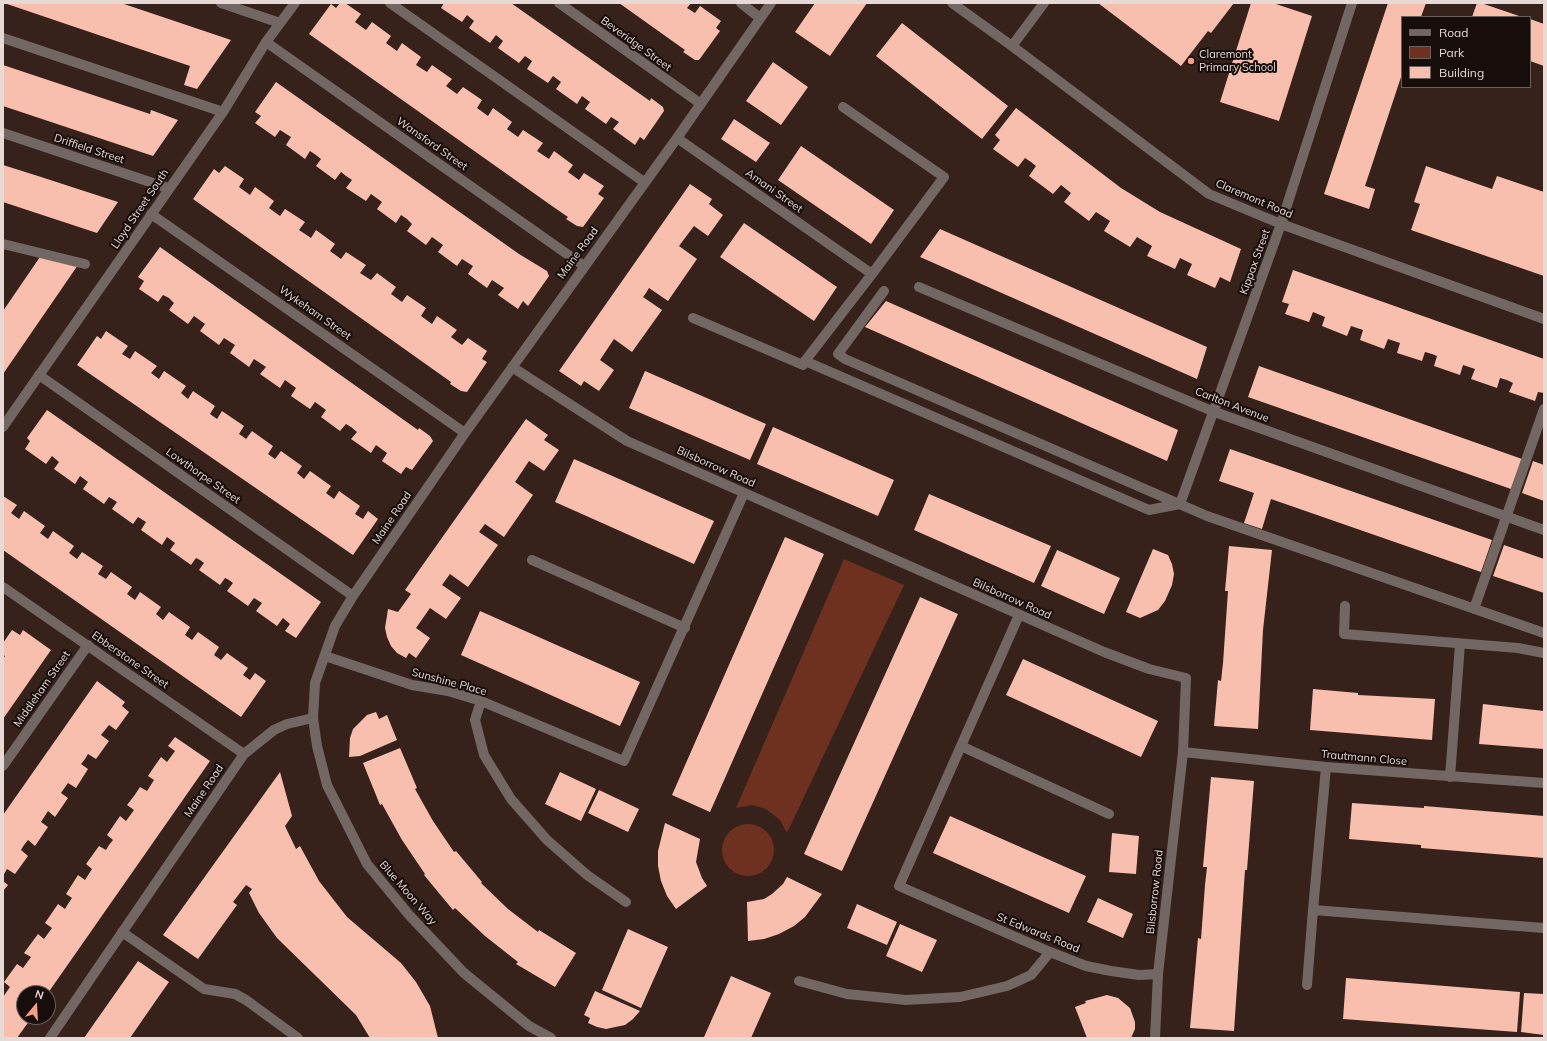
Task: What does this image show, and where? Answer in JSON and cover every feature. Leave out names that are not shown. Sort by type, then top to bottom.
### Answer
[{"type":"street","points":[[220,3],[280,23]]},
{"type":"street","name":"Lloyd Street South","points":[[3,427],[222,112],[266,42],[295,3]]},
{"type":"street","points":[[390,3],[644,182]]},
{"type":"street","name":"Beveridge Street","points":[[558,3],[701,104]]},
{"type":"street","points":[[741,3],[760,18]]},
{"type":"street","name":"Maine Road","points":[[50,1038],[244,754],[274,730],[287,724],[312,718],[315,683],[335,626],[353,596],[464,433],[677,138],[771,3]]},
{"type":"street","name":"Claremont Road","points":[[952,3],[1012,46],[1209,194],[1281,224],[1544,319]]},
{"type":"street","points":[[1012,46],[1044,3]]},
{"type":"street","name":"Kippax Street","points":[[1180,504],[1212,411],[1281,224],[1352,3]]},
{"type":"street","points":[[3,38],[222,112]]},
{"type":"street","name":"Wansford Street","points":[[266,42],[584,266]]},
{"type":"street","points":[[694,318],[803,365],[944,177],[843,107]]},
{"type":"street","name":"Driffield Street","points":[[3,133],[168,188]]},
{"type":"street","name":"Amani Street","points":[[677,138],[872,274]]},
{"type":"street","name":"Wykeham Street","points":[[151,214],[464,433]]},
{"type":"street","points":[[3,244],[85,264]]},
{"type":"street","name":"Carlton Avenue","points":[[918,287],[1212,411],[1544,530]]},
{"type":"street","points":[[884,291],[838,354],[844,360],[1208,516],[1544,633]]},
{"type":"street","points":[[805,361],[1149,510],[1180,504]]},
{"type":"street","name":"Bilsborrow Road","points":[[512,367],[627,441],[1104,652],[1149,669],[1186,678],[1183,752],[1158,974],[1155,1038]]},
{"type":"street","name":"Lowthorpe Street","points":[[39,375],[353,596]]},
{"type":"street","points":[[1474,609],[1544,409]]},
{"type":"street","points":[[532,560],[685,628],[744,493]]},
{"type":"street","name":"Ebberstone Street","points":[[3,587],[244,754]]},
{"type":"street","points":[[1345,606],[1344,634],[1518,648],[1544,653]]},
{"type":"street","points":[[1019,615],[961,746],[1109,814]]},
{"type":"street","name":"Sunshine Place","points":[[325,656],[412,685],[448,691],[481,701],[624,761],[685,628]]},
{"type":"street","points":[[1450,777],[1460,644]]},
{"type":"street","name":"Middleham Street","points":[[3,766],[88,645]]},
{"type":"street","points":[[481,701],[475,720],[484,755],[511,798],[547,840],[587,875],[626,902]]},
{"type":"street","name":"Blue Moon Way","points":[[312,718],[317,746],[327,785],[367,864],[410,916],[464,973],[529,1026],[551,1038]]},
{"type":"street","name":"St Edwards Road","points":[[961,746],[898,886],[1050,952],[1086,966],[1111,972],[1139,975],[1158,974]]},
{"type":"street","name":"Trautmann Close","points":[[1183,752],[1326,767],[1544,784]]},
{"type":"street","points":[[1307,985],[1326,767]]},
{"type":"street","points":[[1313,910],[1544,928]]},
{"type":"street","points":[[122,932],[204,989],[235,994],[246,1000],[298,1038]]},
{"type":"street","points":[[799,981],[847,994],[898,999],[960,997],[1007,986],[1031,975],[1050,952]]},
{"type":"green space","points":[[844,559],[904,585],[787,833],[780,820],[766,809],[752,805],[736,808]]},
{"type":"green space","points":[[748,824],[762,828],[770,836],[774,850],[770,864],[762,872],[748,876],[734,872],[726,864],[722,850],[726,836],[734,828]]},
{"type":"building","points":[[4,3],[121,3],[231,40],[197,89],[184,85],[190,66]]},
{"type":"building","points":[[340,3],[345,3],[361,14],[355,22],[366,30],[372,22],[391,36],[386,43],[397,51],[402,43],[421,57],[416,65],[427,72],[432,65],[452,79],[446,86],[457,94],[463,87],[482,100],[477,108],[488,116],[493,108],[512,122],[507,129],[518,137],[523,130],[543,143],[537,151],[549,159],[554,151],[573,165],[568,172],[579,180],[584,173],[604,186],[598,194],[604,198],[583,227],[577,226],[566,219],[568,217],[309,34],[331,4],[336,8]]},
{"type":"building","points":[[444,3],[511,3],[650,101],[651,98],[663,107],[664,111],[644,140],[640,137],[635,145],[613,129],[619,122],[611,117],[606,124],[585,109],[590,102],[582,96],[577,104],[556,89],[561,82],[553,76],[548,83],[527,69],[532,61],[525,56],[519,63],[498,48],[503,41],[496,35],[490,43],[469,28],[474,21],[467,15],[462,22],[441,8]]},
{"type":"building","points":[[619,3],[691,3],[687,8],[695,13],[700,6],[721,21],[716,28],[720,31],[699,60],[695,60],[683,52],[685,50]]},
{"type":"building","points":[[815,3],[867,3],[830,56],[795,32]]},
{"type":"building","points":[[1098,3],[1234,3],[1211,33],[1208,31],[1181,66]]},
{"type":"building","points":[[1251,3],[1273,3],[1312,16],[1279,121],[1220,102]]},
{"type":"building","points":[[1388,3],[1426,3],[1421,16],[1401,16],[1401,77],[1365,186],[1375,189],[1369,209],[1324,194]]},
{"type":"building","points":[[1477,3],[1481,3],[1519,16],[1472,16]]},
{"type":"building","points":[[1531,19],[1544,24],[1544,66],[1531,61]]},
{"type":"building","points":[[902,23],[1008,106],[982,139],[876,56]]},
{"type":"building","points":[[773,62],[808,87],[781,125],[746,101]]},
{"type":"building","points":[[3,65],[150,114],[151,110],[178,120],[153,156],[3,106]]},
{"type":"building","points":[[276,82],[519,254],[547,271],[549,276],[528,306],[523,301],[518,309],[498,295],[504,288],[492,280],[487,288],[468,274],[473,266],[462,259],[457,266],[438,252],[443,245],[432,237],[426,245],[407,231],[412,224],[407,219],[401,215],[396,223],[377,209],[382,202],[371,194],[366,201],[346,188],[352,180],[341,172],[335,180],[316,166],[321,159],[310,151],[305,159],[286,145],[291,137],[280,130],[275,137],[255,123],[261,116],[255,112]]},
{"type":"building","points":[[1016,108],[1121,188],[1160,212],[1241,249],[1230,282],[1220,277],[1215,288],[1187,275],[1192,264],[1180,258],[1175,269],[1147,256],[1152,246],[1137,237],[1130,247],[1104,231],[1110,221],[1096,212],[1089,221],[1064,202],[1071,193],[1061,185],[1053,194],[1029,176],[1036,166],[1031,162],[1025,158],[1018,167],[993,149],[1000,140],[995,135]]},
{"type":"building","points":[[734,119],[770,143],[756,162],[721,139]]},
{"type":"building","points":[[801,146],[894,210],[871,244],[778,180]]},
{"type":"building","points":[[3,165],[118,202],[97,233],[3,202]]},
{"type":"building","points":[[225,166],[244,179],[239,187],[250,195],[255,187],[274,201],[269,208],[280,216],[285,209],[305,222],[299,230],[311,238],[316,230],[335,244],[330,251],[341,259],[346,252],[366,265],[360,273],[371,280],[377,273],[396,287],[391,294],[402,302],[407,295],[426,308],[421,316],[432,324],[437,316],[457,330],[451,337],[462,345],[468,338],[487,351],[482,359],[487,362],[467,392],[461,391],[450,384],[451,382],[193,199],[214,169],[219,173]]},
{"type":"building","points":[[1426,166],[1492,189],[1497,176],[1544,192],[1544,276],[1411,230],[1420,204],[1414,202]]},
{"type":"building","points":[[690,184],[712,199],[709,204],[723,215],[708,236],[694,226],[679,246],[697,259],[668,301],[649,288],[643,297],[662,310],[632,352],[614,339],[600,360],[614,370],[599,391],[584,381],[581,386],[559,371]]},
{"type":"building","points":[[744,223],[837,287],[814,321],[720,257]]},
{"type":"building","points":[[940,229],[1207,347],[1197,379],[920,257]]},
{"type":"building","points":[[160,247],[418,430],[419,428],[430,436],[433,441],[412,470],[406,467],[401,474],[382,461],[387,453],[376,445],[371,453],[351,439],[357,432],[351,427],[346,424],[340,431],[321,417],[326,410],[315,402],[310,409],[291,396],[296,388],[285,380],[280,388],[260,374],[266,367],[254,359],[249,367],[230,353],[235,345],[224,338],[219,345],[200,331],[205,324],[194,316],[188,324],[169,310],[174,303],[169,298],[163,295],[158,302],[139,289],[144,281],[138,277]]},
{"type":"building","points":[[42,254],[78,265],[3,374],[3,311]]},
{"type":"building","points":[[1293,270],[1544,359],[1544,393],[1538,392],[1535,401],[1509,392],[1513,383],[1507,380],[1500,378],[1497,388],[1471,379],[1475,369],[1463,365],[1460,375],[1434,366],[1437,356],[1432,354],[1425,352],[1422,361],[1397,353],[1400,343],[1388,339],[1384,349],[1360,340],[1363,330],[1351,326],[1347,336],[1322,326],[1325,317],[1313,312],[1309,322],[1285,314],[1289,304],[1282,302]]},
{"type":"building","points":[[886,301],[1178,430],[1167,461],[865,327]]},
{"type":"building","points":[[106,331],[128,346],[122,354],[130,359],[135,351],[157,366],[151,373],[159,379],[164,371],[186,386],[181,393],[188,399],[193,391],[215,406],[210,414],[217,419],[222,411],[244,426],[239,434],[246,439],[252,431],[273,446],[268,454],[275,459],[281,451],[302,466],[297,473],[304,479],[310,471],[331,486],[326,493],[334,499],[339,491],[360,506],[355,514],[363,519],[368,511],[378,519],[353,555],[77,365],[97,336],[101,339]]},
{"type":"building","points":[[1259,366],[1522,459],[1511,489],[1248,397]]},
{"type":"building","points":[[645,371],[766,424],[750,460],[629,408]]},
{"type":"building","points":[[47,410],[321,602],[296,638],[285,631],[290,624],[283,618],[277,626],[256,611],[262,603],[254,598],[248,606],[227,591],[233,583],[229,580],[225,578],[220,585],[199,570],[204,563],[200,560],[196,558],[191,565],[170,550],[175,543],[167,537],[162,545],[141,530],[146,522],[138,517],[133,524],[112,509],[117,502],[109,497],[104,504],[83,489],[88,482],[80,476],[75,484],[54,469],[59,462],[52,456],[46,464],[25,449],[30,441],[27,438]]},
{"type":"building","points":[[526,419],[548,435],[544,440],[559,450],[544,471],[529,461],[515,482],[533,495],[504,537],[485,524],[479,532],[498,545],[468,587],[450,574],[442,585],[461,598],[446,619],[430,608],[416,628],[430,638],[416,658],[409,653],[406,658],[397,653],[391,646],[387,637],[385,628],[388,609],[398,612],[411,594],[405,590]]},
{"type":"building","points":[[773,427],[894,480],[878,516],[757,464]]},
{"type":"building","points":[[1230,449],[1492,540],[1481,572],[1271,499],[1262,529],[1244,523],[1254,493],[1219,481]]},
{"type":"building","points":[[574,459],[714,521],[694,564],[555,502]]},
{"type":"building","points":[[1533,461],[1544,465],[1544,501],[1522,493]]},
{"type":"building","points":[[929,494],[1051,546],[1034,583],[914,530]]},
{"type":"building","points":[[3,496],[17,505],[11,513],[19,519],[24,511],[45,526],[40,533],[48,539],[53,531],[74,546],[69,553],[77,559],[82,552],[103,566],[98,574],[106,579],[111,572],[132,587],[127,594],[135,600],[140,592],[161,607],[156,614],[163,620],[169,612],[190,627],[185,635],[192,640],[198,632],[219,647],[214,655],[221,660],[227,653],[248,668],[243,675],[250,680],[255,673],[266,681],[241,717],[3,550]]},
{"type":"building","points":[[785,537],[824,554],[710,812],[672,795]]},
{"type":"building","points":[[1504,545],[1544,559],[1544,593],[1493,576]]},
{"type":"building","points":[[1229,546],[1272,550],[1263,630],[1258,729],[1214,726],[1218,680],[1221,681],[1223,663],[1228,591],[1225,591]]},
{"type":"building","points":[[1153,549],[1168,555],[1174,574],[1172,585],[1165,601],[1158,610],[1140,618],[1126,612]]},
{"type":"building","points":[[1057,550],[1120,578],[1104,614],[1041,586]]},
{"type":"building","points":[[920,597],[958,614],[842,871],[804,854]]},
{"type":"building","points":[[480,611],[640,682],[620,726],[461,655]]},
{"type":"building","points":[[12,630],[20,635],[23,630],[51,650],[3,719],[3,659],[5,656],[3,655],[3,643]]},
{"type":"building","points":[[1023,659],[1158,721],[1141,757],[1006,695]]},
{"type":"building","points":[[97,681],[125,702],[122,706],[129,712],[116,730],[109,725],[101,735],[109,741],[96,759],[88,754],[81,764],[88,769],[76,788],[68,783],[61,793],[68,798],[55,817],[48,811],[41,822],[48,827],[35,846],[28,840],[24,845],[21,850],[28,856],[15,874],[7,869],[3,876],[3,815]]},
{"type":"building","points":[[1313,689],[1358,693],[1358,695],[1435,699],[1432,740],[1310,730]]},
{"type":"building","points":[[1483,704],[1544,711],[1544,749],[1479,744]]},
{"type":"building","points":[[376,712],[379,719],[387,715],[397,740],[360,756],[349,757],[350,738],[353,729],[367,715]]},
{"type":"building","points":[[175,737],[210,761],[54,985],[16,985],[16,1025],[26,1025],[17,1038],[3,1038],[3,997],[10,987],[4,982],[17,964],[23,968],[31,957],[24,953],[38,934],[44,939],[52,928],[45,923],[58,904],[65,909],[72,898],[66,894],[78,875],[85,880],[92,869],[86,864],[99,846],[106,850],[113,840],[107,835],[120,816],[126,821],[134,810],[127,805],[140,787],[147,791],[154,780],[148,776],[161,757],[167,762],[175,751],[168,746]]},
{"type":"building","points":[[400,748],[417,788],[415,789],[433,821],[454,852],[456,851],[482,882],[481,883],[508,909],[538,932],[539,930],[576,953],[555,987],[516,964],[518,962],[485,936],[455,908],[453,910],[424,875],[425,874],[402,840],[382,804],[380,805],[363,763]]},
{"type":"building","points":[[280,772],[292,816],[285,826],[296,849],[300,846],[319,881],[347,917],[401,963],[416,982],[430,1006],[438,1038],[370,1038],[356,1015],[277,938],[259,913],[249,893],[252,889],[246,885],[233,902],[237,905],[198,959],[163,935]]},
{"type":"building","points":[[560,772],[596,789],[581,821],[545,804]]},
{"type":"building","points":[[1211,777],[1254,781],[1247,870],[1245,870],[1234,1031],[1190,1028],[1198,938],[1201,939],[1207,867],[1203,867]]},
{"type":"building","points":[[599,790],[639,809],[628,832],[588,813]]},
{"type":"building","points":[[1352,803],[1424,808],[1424,806],[1544,816],[1544,858],[1421,848],[1421,845],[1349,839]]},
{"type":"building","points":[[950,816],[1086,876],[1069,913],[933,853]]},
{"type":"building","points":[[665,823],[700,839],[696,862],[702,878],[707,886],[676,909],[667,896],[661,881],[658,866],[658,851]]},
{"type":"building","points":[[1112,833],[1139,836],[1136,874],[1109,872]]},
{"type":"building","points":[[787,877],[822,894],[805,917],[794,926],[779,934],[764,939],[748,941],[747,902],[764,899],[772,894],[783,884]]},
{"type":"building","points":[[3,881],[8,885],[3,891]]},
{"type":"building","points":[[1098,898],[1133,914],[1123,938],[1087,922]]},
{"type":"building","points":[[857,904],[897,922],[887,945],[847,928]]},
{"type":"building","points":[[900,924],[937,940],[922,972],[886,956]]},
{"type":"building","points":[[628,929],[668,947],[641,1008],[602,990]]},
{"type":"building","points":[[138,961],[169,982],[130,1038],[84,1038]]},
{"type":"building","points":[[731,976],[771,993],[751,1038],[704,1037]]},
{"type":"building","points":[[1346,978],[1520,992],[1517,1032],[1343,1019]]},
{"type":"building","points":[[595,991],[640,1011],[625,1025],[606,1029],[588,1023],[590,1018],[584,1015]]},
{"type":"building","points":[[1524,993],[1544,994],[1544,1035],[1521,1032]]},
{"type":"building","points":[[1107,995],[1118,998],[1130,1008],[1135,1022],[1135,1029],[1131,1038],[1087,1038],[1075,1007],[1086,1003],[1085,1001]]},
{"type":"place","name":"Claremont Primary School","points":[[1191,61]]}]
